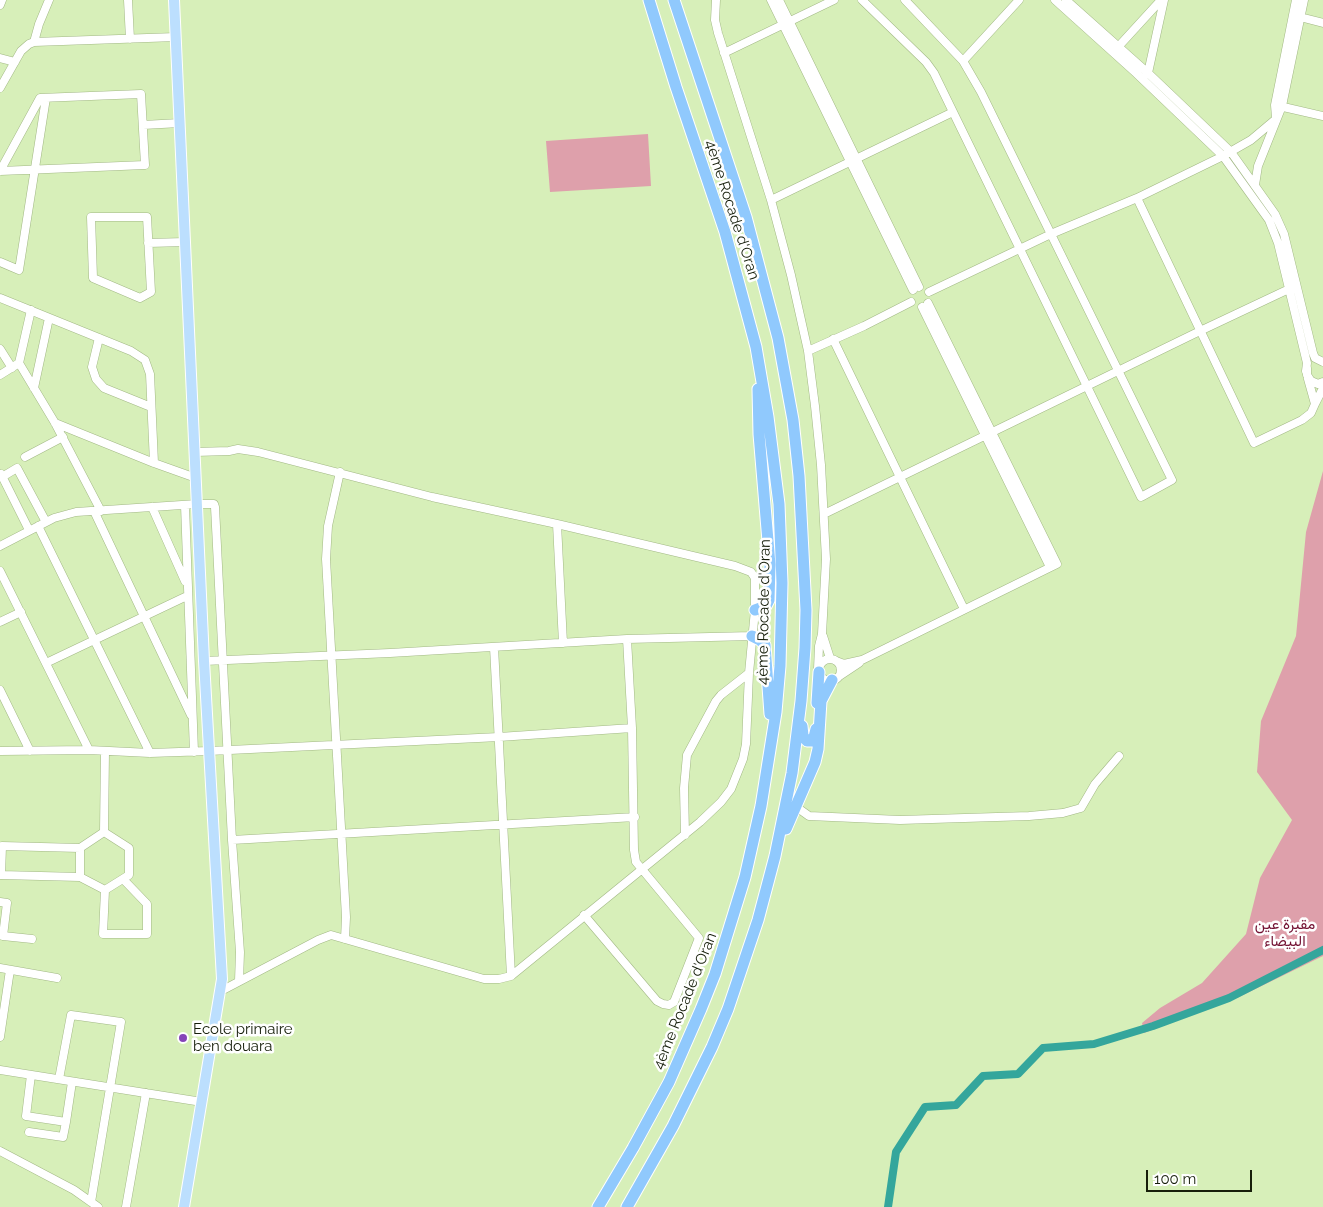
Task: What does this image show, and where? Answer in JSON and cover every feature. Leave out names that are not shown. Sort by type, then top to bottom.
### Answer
[{"type":"highway","name":"4ème Rocade d'Oran","points":[[598,1207],[669,1082],[702,1009],[715,974],[734,915],[761,806],[772,743],[780,666],[782,601],[781,535],[774,457],[756,347],[746,304],[725,232],[649,0]]},
{"type":"highway","name":"4ème Rocade d'Oran","points":[[627,1207],[694,1086],[724,1017],[758,920],[775,856],[792,774],[801,700],[806,610],[802,520],[794,430],[785,372],[774,322],[746,217],[674,0]]},
{"type":"highway","points":[[755,610],[766,606],[769,600],[770,565],[760,434],[756,347]]},
{"type":"highway","points":[[752,636],[763,642],[767,653],[772,743]]},
{"type":"highway","points":[[801,700],[803,736],[807,741],[813,741],[816,733],[819,671]]},
{"type":"highway","points":[[775,856],[815,762],[818,749],[821,701],[835,679]]},
{"type":"main road","points":[[174,0],[204,661],[222,979],[184,1207]]},
{"type":"street","points":[[0,5],[2,0]]},
{"type":"street","points":[[34,42],[39,24],[50,0]]},
{"type":"street","points":[[128,0],[130,39]]},
{"type":"street","points":[[716,0],[715,20],[771,200],[791,275],[808,351],[815,406],[826,559],[819,671],[826,680],[835,679],[855,668],[862,660]]},
{"type":"street","points":[[771,0],[786,24],[916,289]]},
{"type":"street","points":[[779,0],[786,24]]},
{"type":"street","points":[[724,53],[834,0]]},
{"type":"street","points":[[862,0],[926,62],[934,74],[1141,497],[1172,480],[982,92],[963,61],[905,0]]},
{"type":"street","points":[[963,61],[1019,0]]},
{"type":"street","points":[[1055,0],[1145,76],[1230,152],[1280,223],[1287,245],[1307,363],[1307,375],[1316,404]]},
{"type":"street","points":[[1066,0],[1118,46],[1223,156],[1269,220],[1313,353],[1322,361]]},
{"type":"street","points":[[1145,76],[1162,0]]},
{"type":"street","points":[[1118,46],[1162,0]]},
{"type":"street","points":[[1255,185],[1258,166],[1276,119],[1296,16],[1296,0]]},
{"type":"street","points":[[1296,16],[1304,0]]},
{"type":"street","points":[[1296,16],[1323,23]]},
{"type":"street","points":[[0,88],[25,47],[34,42],[176,37]]},
{"type":"street","points":[[0,58],[15,62]]},
{"type":"street","points":[[141,94],[145,165],[0,171],[40,98],[141,94]]},
{"type":"street","points":[[0,262],[19,270],[46,98]]},
{"type":"street","points":[[1278,106],[1323,116]]},
{"type":"street","points":[[771,200],[952,112]]},
{"type":"street","points":[[929,292],[1051,234],[1137,198],[1223,156],[1251,140],[1276,119]]},
{"type":"street","points":[[143,125],[180,123]]},
{"type":"street","points":[[1137,198],[1254,443],[1302,420],[1311,412],[1323,388]]},
{"type":"street","points":[[91,217],[147,217],[148,243],[151,292],[140,298],[93,278],[91,217]]},
{"type":"street","points":[[148,243],[185,242]]},
{"type":"street","points":[[925,288],[929,292],[930,298],[925,305],[916,306],[911,302],[910,296],[916,289],[925,288]]},
{"type":"street","points":[[824,514],[1118,370],[1293,289]]},
{"type":"street","points":[[0,298],[131,351],[145,360],[150,374],[154,463]]},
{"type":"street","points":[[808,351],[911,302]]},
{"type":"street","points":[[819,671],[821,662],[833,659],[844,664],[850,664],[862,660],[1053,566],[925,305]]},
{"type":"street","points":[[0,375],[19,363],[31,310]]},
{"type":"street","points":[[34,388],[49,318]]},
{"type":"street","points":[[99,338],[92,367],[96,379],[104,388],[151,407]]},
{"type":"street","points":[[833,339],[964,609]]},
{"type":"street","points":[[0,349],[12,368]]},
{"type":"street","points":[[1307,375],[1310,364],[1322,361]]},
{"type":"street","points":[[19,363],[63,437],[192,719]]},
{"type":"street","points":[[1307,375],[1314,383],[1323,382]]},
{"type":"street","points":[[55,423],[196,478]]},
{"type":"street","points":[[25,456],[63,437]]},
{"type":"street","points":[[195,452],[238,450],[258,452],[432,497],[744,568],[755,578],[755,610],[749,673],[746,744],[738,777],[731,790],[721,802],[685,835],[640,869],[511,976],[499,980],[484,979],[331,935],[221,991]]},
{"type":"street","points":[[29,530],[1,475],[17,468],[46,522]]},
{"type":"street","points":[[340,472],[326,544],[345,938]]},
{"type":"street","points":[[0,546],[46,522],[76,512],[214,504],[217,513],[232,840],[240,952],[239,981]]},
{"type":"street","points":[[184,505],[194,752]]},
{"type":"street","points":[[152,507],[187,586]]},
{"type":"street","points":[[557,524],[563,643]]},
{"type":"street","points":[[38,526],[150,753]]},
{"type":"street","points":[[0,570],[89,750]]},
{"type":"street","points":[[46,664],[187,596]]},
{"type":"street","points":[[0,622],[21,612]]},
{"type":"street","points":[[822,634],[833,659],[840,667],[835,679]]},
{"type":"street","points":[[204,661],[627,639],[752,636]]},
{"type":"street","points":[[584,915],[657,1001],[669,1005],[674,1002],[699,938],[636,862],[634,850],[635,817],[627,639]]},
{"type":"street","points":[[494,647],[511,976]]},
{"type":"street","points":[[685,835],[684,788],[687,755],[716,701],[749,673]]},
{"type":"street","points":[[0,690],[30,751]]},
{"type":"street","points":[[0,751],[194,752],[499,737],[632,728]]},
{"type":"street","points":[[104,832],[105,751]]},
{"type":"street","points":[[796,806],[808,816],[900,820],[1029,816],[1063,813],[1081,808],[1095,784],[1119,756]]},
{"type":"street","points":[[232,840],[635,817]]},
{"type":"street","points":[[104,832],[80,848],[2,846],[1,875],[80,876],[105,890]]},
{"type":"street","points":[[104,832],[129,848],[129,875],[105,890]]},
{"type":"street","points":[[80,848],[80,876]]},
{"type":"street","points":[[105,890],[103,934],[147,934],[147,904],[122,878]]},
{"type":"street","points":[[0,902],[6,903],[3,936],[32,940]]},
{"type":"street","points":[[0,968],[58,978]]},
{"type":"street","points":[[0,1038],[10,970]]},
{"type":"street","points":[[59,1080],[71,1014],[121,1022],[91,1202]]},
{"type":"street","points":[[0,1070],[202,1102]]},
{"type":"street","points":[[31,1075],[26,1116],[66,1122]]},
{"type":"street","points":[[29,1132],[63,1137],[72,1082]]},
{"type":"street","points":[[126,1207],[146,1093]]},
{"type":"street","points":[[0,1151],[74,1190],[98,1207]]},
{"type":"green space","points":[[648,134],[651,186],[550,192],[546,141]]},
{"type":"green space","name":"مقبرة عين البيضاء","points":[[1323,471],[1323,956],[1239,997],[1144,1033],[1142,1023],[1160,1008],[1202,983],[1246,934],[1260,878],[1292,820],[1257,772],[1261,721],[1296,636],[1306,532]]},
{"type":"waterway","points":[[888,1207],[896,1152],[925,1107],[956,1105],[983,1076],[1018,1074],[1043,1048],[1094,1044],[1153,1026],[1229,998],[1323,950]]},
{"type":"place","name":"Ecole primaire ben douara","points":[[183,1038]]}]
